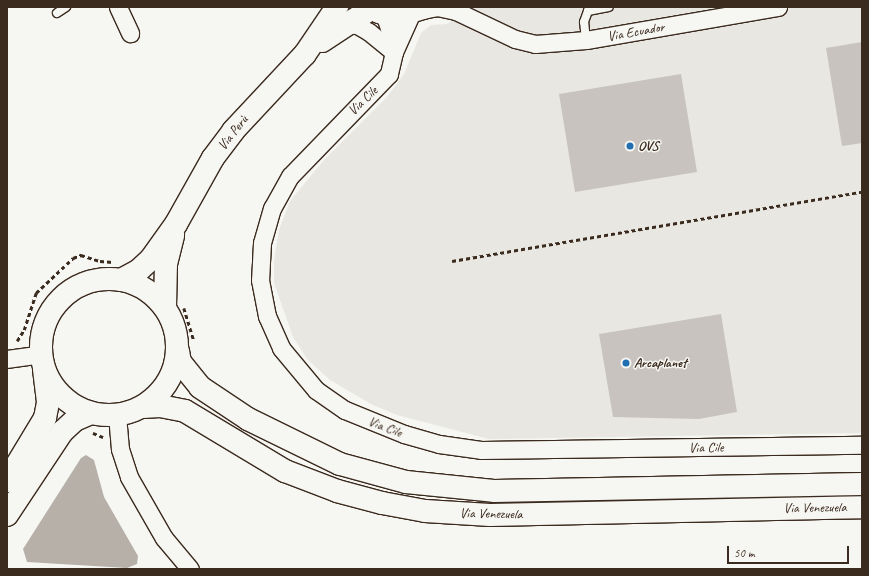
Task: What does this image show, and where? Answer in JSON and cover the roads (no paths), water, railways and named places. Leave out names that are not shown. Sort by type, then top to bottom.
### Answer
[{"type":"main road","points":[[374,9],[400,15],[420,10]]},
{"type":"main road","name":"Via Perù","points":[[119,271],[138,270],[151,259],[176,224],[213,158],[233,131],[341,16],[374,9]]},
{"type":"main road","name":"Via Perù","points":[[165,307],[166,264],[176,224]]},
{"type":"main road","points":[[7,481],[45,418],[48,402],[43,362],[45,324],[62,298],[90,282],[119,271],[153,294],[165,307],[175,328],[178,351],[175,368],[168,383],[157,397],[143,407],[90,423],[75,420],[62,432],[7,515]]},
{"type":"main road","name":"Via Venezuela","points":[[178,351],[180,362],[200,387],[248,419],[284,439],[340,464],[406,482],[494,491],[862,484]]},
{"type":"main road","points":[[43,362],[52,384],[62,397],[90,423]]},
{"type":"main road","name":"Via Venezuela","points":[[143,407],[160,406],[185,411],[286,470],[337,491],[382,503],[425,510],[490,515],[862,507]]},
{"type":"street","points":[[118,7],[130,33]]},
{"type":"street","name":"Via Ecuador","points":[[420,10],[437,7],[456,11],[515,39],[536,44],[586,40],[716,12],[772,8]]},
{"type":"street","name":"Via Ecuador","points":[[473,7],[495,29]]},
{"type":"street","name":"Via Cile","points":[[374,9],[389,30],[394,52]]},
{"type":"street","name":"Via Cile","points":[[420,10],[394,52],[389,74],[378,87],[301,161],[280,191],[266,225],[260,274],[267,316],[285,353],[316,390],[345,410],[404,434],[439,444],[480,450],[862,445]]},
{"type":"street","points":[[341,16],[369,32],[394,52]]},
{"type":"street","points":[[10,352],[43,362]]},
{"type":"street","points":[[117,415],[120,449],[130,477],[164,538],[190,569]]},
{"type":"lane","points":[[57,13],[66,7]]},
{"type":"lane","points":[[586,40],[584,22],[588,12],[609,7]]},
{"type":"place","name":"OVS","points":[[630,146]]},
{"type":"place","name":"Arcaplanet","points":[[626,363]]}]
